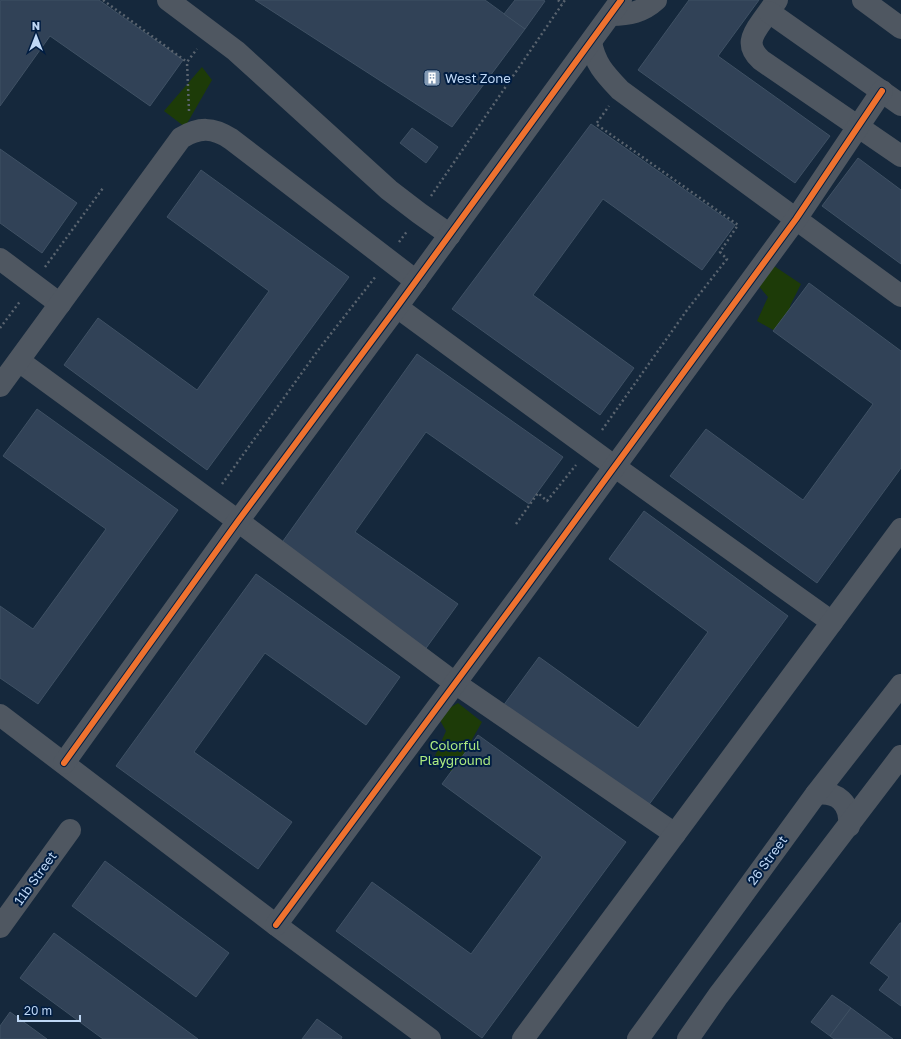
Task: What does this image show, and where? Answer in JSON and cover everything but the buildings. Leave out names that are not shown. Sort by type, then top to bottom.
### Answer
[{"type":"street","points":[[168,0],[209,30],[252,65],[389,190],[450,234]]},
{"type":"street","points":[[64,762],[238,521],[397,307],[616,7],[624,15],[641,11],[656,0]]},
{"type":"street","points":[[863,0],[901,28]]},
{"type":"street","points":[[901,105],[773,6],[751,40],[755,55],[761,60],[901,156]]},
{"type":"street","points":[[591,42],[593,54],[598,63],[620,90],[901,296]]},
{"type":"street","points":[[276,925],[796,219],[882,91]]},
{"type":"street","points":[[0,386],[181,138],[190,133],[206,130],[222,133],[416,281]]},
{"type":"street","points":[[0,259],[60,304]]},
{"type":"street","points":[[397,307],[614,466],[832,622]]},
{"type":"street","points":[[19,361],[238,521],[455,683],[675,834]]},
{"type":"street","points":[[523,1039],[901,529]]},
{"type":"street","name":"26 Street","points":[[638,1039],[816,794],[901,685]]},
{"type":"street","points":[[0,714],[276,925],[430,1039]]},
{"type":"street","points":[[688,1039],[718,996],[901,756]]},
{"type":"street","points":[[816,794],[831,794],[844,803],[850,818],[849,826]]},
{"type":"street","name":"11b Street","points":[[0,927],[70,830]]},
{"type":"street","points":[[708,1039],[718,996]]},
{"type":"path","points":[[103,0],[187,62]]},
{"type":"path","points":[[558,0],[562,4]]},
{"type":"path","points":[[190,133],[187,62],[209,30]]},
{"type":"path","points":[[516,524],[538,493],[547,501],[590,448],[687,310],[727,259],[720,252],[738,225],[596,124],[620,90]]},
{"type":"path","points":[[0,328],[103,188]]},
{"type":"green space","points":[[202,67],[212,80],[185,127],[164,111]]},
{"type":"green space","points":[[771,264],[801,284],[790,306],[796,319],[784,336],[757,321],[768,297],[757,284]]},
{"type":"green space","name":"Colorful Playground","points":[[458,703],[482,722],[470,743],[480,754],[455,774],[434,758],[446,731],[437,715]]},
{"type":"cycle path","points":[[64,763],[238,521],[397,307],[621,0]]},
{"type":"cycle path","points":[[276,925],[525,589],[796,219],[882,91]]},
{"type":"place","name":"West Zone","points":[[432,78]]}]
